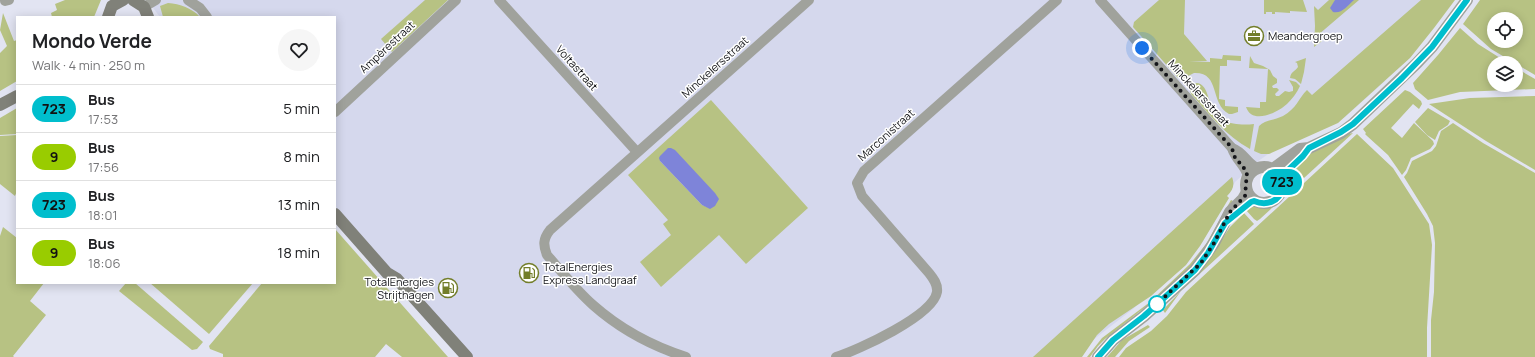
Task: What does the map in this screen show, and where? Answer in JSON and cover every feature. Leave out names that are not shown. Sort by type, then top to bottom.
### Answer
[{"type":"main road","points":[[108,16],[112,6],[122,0]]},
{"type":"main road","points":[[133,0],[146,12]]},
{"type":"main road","points":[[0,105],[16,97]]},
{"type":"main road","points":[[336,215],[387,273],[397,280],[467,357]]},
{"type":"main road","points":[[387,273],[392,284],[457,357]]},
{"type":"street","points":[[5,0],[9,0]]},
{"type":"street","points":[[146,12],[156,0]]},
{"type":"street","points":[[188,0],[200,8],[206,16]]},
{"type":"street","name":"Ampèrestraat","points":[[336,111],[456,0]]},
{"type":"street","name":"Voltastraat","points":[[499,0],[637,152]]},
{"type":"street","name":"Minckelersstraat","points":[[637,152],[809,0]]},
{"type":"street","name":"Marconistraat","points":[[836,357],[872,343],[902,326],[933,301],[937,292],[934,280],[929,273],[862,196],[857,183],[864,171],[1057,0]]},
{"type":"street","name":"Minckelersstraat","points":[[1100,0],[1232,148],[1234,156],[1246,170],[1248,176]]},
{"type":"street","points":[[1273,169],[1278,167],[1300,149],[1309,148],[1341,132],[1364,114],[1427,53],[1467,0]]},
{"type":"street","name":"Minckelersstraat","points":[[1232,148],[1240,151],[1252,164],[1258,168]]},
{"type":"street","points":[[1281,179],[1284,173],[1303,156],[1309,148]]},
{"type":"street","points":[[637,152],[550,230],[544,240],[545,249],[547,255],[567,278],[592,304],[609,318],[661,348],[686,357]]},
{"type":"street","points":[[1266,167],[1273,169],[1278,173],[1281,179],[1281,192],[1272,202],[1263,204],[1251,197],[1246,184],[1248,176],[1252,171],[1258,168],[1266,167]]},
{"type":"street","points":[[1099,356],[1113,340],[1144,316],[1195,270],[1208,253],[1230,212],[1243,199],[1251,197]]},
{"type":"shaded area","points":[[147,0],[1445,0],[1384,82],[1345,117],[1271,152],[1257,162],[1235,182],[1202,243],[1133,309],[1071,357],[469,357],[336,207],[336,16],[159,16]]},
{"type":"green space","points":[[65,0],[101,0],[94,16],[52,16],[51,13],[57,10],[55,4]]},
{"type":"green space","points":[[425,0],[448,0],[392,52],[381,39]]},
{"type":"green space","points":[[1159,0],[1185,0],[1184,34],[1207,61],[1189,61],[1210,62],[1210,58],[1222,59],[1223,55],[1241,56],[1241,61],[1227,60],[1227,66],[1220,66],[1219,99],[1225,100],[1225,106],[1238,107],[1238,112],[1229,114],[1223,109],[1208,77],[1202,74],[1194,73],[1184,78],[1178,78],[1133,27],[1134,22]]},
{"type":"green space","points":[[1264,0],[1303,0],[1307,12],[1290,11],[1290,13],[1275,12],[1275,14],[1272,14],[1272,12],[1266,12],[1266,14],[1264,14]]},
{"type":"green space","points":[[1329,0],[1359,0],[1318,35],[1322,41],[1314,47],[1314,6],[1318,10]]},
{"type":"green space","points":[[1421,0],[1455,0],[1410,58],[1338,123],[1269,154],[1261,154],[1254,151],[1259,126],[1264,122],[1288,113],[1307,90],[1312,95]]},
{"type":"green space","points":[[1480,0],[1535,0],[1535,75],[1523,68],[1523,56],[1503,56],[1490,48],[1523,48],[1523,12],[1487,12],[1487,45],[1463,24]]},
{"type":"green space","points":[[168,3],[177,4],[186,7],[199,16],[163,16],[160,6]]},
{"type":"green space","points":[[3,13],[14,41],[16,40],[16,82],[0,91],[0,53],[7,46],[0,30]]},
{"type":"green space","points":[[1460,28],[1478,44],[1497,56],[1487,56],[1487,91],[1460,92],[1428,100],[1415,89],[1413,83]]},
{"type":"green space","points":[[1250,56],[1254,63],[1263,66],[1270,70],[1273,76],[1277,79],[1277,83],[1272,86],[1273,88],[1277,88],[1279,90],[1275,94],[1276,96],[1279,96],[1285,91],[1293,91],[1293,87],[1289,80],[1296,82],[1300,86],[1287,104],[1277,111],[1265,116],[1254,115],[1249,112],[1246,107],[1260,108],[1260,102],[1266,102],[1268,69],[1249,68]]},
{"type":"green space","points":[[1306,58],[1301,84],[1295,79],[1290,78],[1291,74],[1298,67],[1297,63],[1295,62]]},
{"type":"green space","points":[[1523,72],[1535,79],[1535,89],[1523,89]]},
{"type":"green space","points":[[1193,84],[1201,84],[1207,92],[1214,110],[1223,120],[1234,124],[1254,124],[1250,149],[1233,138],[1211,117],[1191,94],[1190,89]]},
{"type":"green space","points":[[1405,90],[1421,101],[1422,104],[1419,109],[1413,104],[1391,128],[1402,138],[1414,123],[1433,141],[1434,144],[1430,149],[1411,158],[1402,175],[1388,155],[1365,134],[1366,133],[1363,129]]},
{"type":"green space","points":[[1535,96],[1535,170],[1486,141],[1429,104],[1470,98]]},
{"type":"green space","points":[[711,100],[808,208],[746,264],[719,235],[661,287],[640,262],[671,235],[663,224],[668,220],[628,175]],"holes":[[[660,156],[710,208],[702,205],[660,161]]]},
{"type":"green space","points":[[1428,108],[1450,121],[1448,125],[1439,131],[1435,140],[1427,135],[1415,122]]},
{"type":"green space","points":[[16,109],[16,134],[0,135],[0,118]]},
{"type":"green space","points":[[1453,123],[1483,143],[1535,173],[1535,357],[1431,357],[1431,320],[1434,292],[1435,243],[1433,226],[1404,177],[1412,161],[1432,151],[1436,146],[1441,131]]},
{"type":"green space","points":[[1353,133],[1304,178],[1294,167],[1314,151]]},
{"type":"green space","points":[[1357,134],[1393,168],[1429,224],[1432,245],[1427,328],[1427,357],[1119,357],[1126,348],[1151,331],[1167,316],[1186,292]]},
{"type":"green space","points":[[16,135],[15,196],[0,184],[0,136]]},
{"type":"green space","points":[[1291,170],[1300,178],[1300,182],[1260,219],[1257,221],[1254,219],[1246,210],[1255,206],[1272,204],[1279,199],[1282,196],[1287,177]]},
{"type":"green space","points":[[1232,177],[1232,189],[1227,196],[1229,198],[1200,246],[1186,265],[1151,296],[1109,324],[1097,335],[1082,357],[1033,357]]},
{"type":"green space","points":[[1231,200],[1233,201],[1211,239],[1193,264],[1153,301],[1105,339],[1090,357],[1087,357],[1102,338],[1150,302],[1190,264],[1206,244]]},
{"type":"green space","points":[[1244,213],[1254,224],[1181,291],[1165,313],[1163,310],[1204,266],[1230,227]]},
{"type":"green space","points":[[3,227],[16,237],[16,284],[43,284],[30,301],[46,315],[13,356],[14,357],[0,357],[0,236]]},
{"type":"green space","points":[[336,230],[448,357],[402,357],[386,344],[375,357],[223,357],[223,354],[210,349],[209,346],[261,284],[336,284]]},
{"type":"green space","points":[[125,284],[136,284],[203,342],[197,349],[192,350],[119,291]]},
{"type":"green space","points":[[151,284],[252,284],[209,334]]},
{"type":"green space","points":[[1148,325],[1150,327],[1129,341],[1115,357],[1107,357],[1122,340]]},
{"type":"water","points":[[1335,0],[1354,0],[1339,12],[1333,12],[1330,8]]},
{"type":"water","points":[[668,148],[675,150],[715,193],[719,199],[715,206],[710,209],[702,205],[660,161],[660,156]]},
{"type":"bus line","name":"723","points":[[1098,357],[1113,340],[1157,305],[1195,270],[1208,253],[1225,223],[1236,216],[1251,202],[1254,201],[1263,204],[1272,202],[1276,199],[1281,192],[1282,176],[1303,156],[1309,148],[1341,132],[1353,124],[1402,78],[1432,47],[1467,0]]},
{"type":"place","name":"Meandergroep","points":[[1254,36]]},
{"type":"place","name":"TotalEnergies Express Landgraaf","points":[[529,273]]},
{"type":"place","name":"TotalEnergies Strijthagen","points":[[448,288]]},
{"type":"route","points":[[1142,48],[1232,148],[1234,156],[1246,170],[1248,176],[1246,179],[1247,192],[1245,196],[1230,212],[1221,232],[1201,263],[1157,304]]}]
